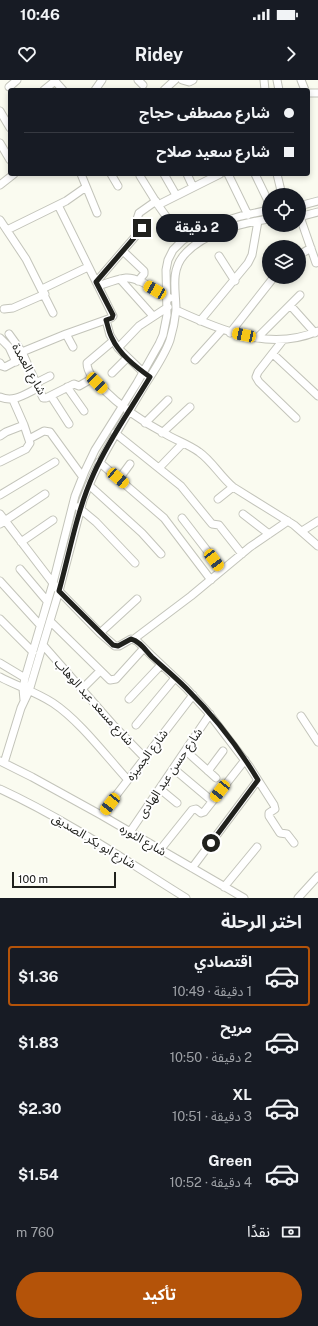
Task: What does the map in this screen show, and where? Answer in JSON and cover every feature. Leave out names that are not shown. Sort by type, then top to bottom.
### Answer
[{"type":"street","points":[[9,87],[17,80]]},
{"type":"street","points":[[46,88],[55,80],[61,88]]},
{"type":"street","points":[[166,88],[175,80]]},
{"type":"street","points":[[0,111],[8,125]]},
{"type":"street","points":[[0,143],[3,154]]},
{"type":"street","points":[[0,185],[11,176]]},
{"type":"street","points":[[82,176],[97,213]]},
{"type":"street","points":[[112,176],[118,186]]},
{"type":"street","points":[[140,176],[183,240]]},
{"type":"street","points":[[165,176],[176,195]]},
{"type":"street","points":[[188,176],[194,187]]},
{"type":"street","points":[[229,176],[248,214]]},
{"type":"street","points":[[256,176],[262,188]]},
{"type":"street","points":[[277,176],[280,188]]},
{"type":"street","points":[[97,284],[141,230],[142,226],[137,219],[138,215],[157,203],[194,187],[207,177]]},
{"type":"street","points":[[7,230],[58,205],[86,187]]},
{"type":"street","points":[[306,204],[318,201]]},
{"type":"street","points":[[58,205],[97,284],[110,318],[110,335],[113,341],[128,358],[150,377]]},
{"type":"street","points":[[26,690],[25,678],[82,476],[95,450],[143,372],[163,335],[166,325],[168,306],[166,270],[168,260],[173,250],[183,240],[208,226],[262,211]]},
{"type":"street","points":[[306,215],[318,212]]},
{"type":"street","points":[[0,220],[26,259],[44,292],[53,313]]},
{"type":"street","points":[[2,762],[43,645],[81,508],[89,485],[99,462],[115,433],[150,377],[170,340],[175,321],[176,310],[174,277],[178,265],[184,254],[202,241],[220,232],[262,220]]},
{"type":"street","points":[[200,321],[235,281],[250,259],[258,221]]},
{"type":"street","points":[[305,232],[316,263]]},
{"type":"street","points":[[306,251],[311,248]]},
{"type":"street","points":[[123,251],[144,271],[144,274],[138,281]]},
{"type":"street","points":[[219,256],[235,281]]},
{"type":"street","points":[[4,309],[13,308],[88,267]]},
{"type":"street","points":[[97,284],[127,278],[138,281],[175,301]]},
{"type":"street","points":[[120,279],[153,316]]},
{"type":"street","points":[[230,332],[268,284]]},
{"type":"street","points":[[257,338],[300,295]]},
{"type":"street","points":[[176,310],[222,330],[257,338],[283,340],[299,338],[316,332],[290,305]]},
{"type":"street","points":[[118,348],[139,326],[168,306]]},
{"type":"street","points":[[2,365],[7,366],[16,362],[23,354],[66,334],[110,318]]},
{"type":"street","points":[[195,360],[222,330]]},
{"type":"street","name":"شارع العمدة","points":[[9,334],[23,354],[42,397],[45,398],[51,396],[75,384],[79,386],[93,378]]},
{"type":"street","points":[[66,334],[73,347]]},
{"type":"street","points":[[0,338],[9,347],[16,362]]},
{"type":"street","points":[[283,340],[257,374],[257,379],[296,418]]},
{"type":"street","points":[[113,341],[87,362],[87,367],[93,378],[114,400],[145,423],[195,449],[206,457],[232,487],[288,521],[302,531],[318,546]]},
{"type":"street","points":[[273,354],[318,396]]},
{"type":"street","points":[[112,373],[128,358]]},
{"type":"street","points":[[0,397],[13,400],[50,376]]},
{"type":"street","points":[[67,387],[84,411]]},
{"type":"street","points":[[51,396],[69,424]]},
{"type":"street","points":[[0,462],[28,448],[30,444],[24,425],[13,400]]},
{"type":"street","points":[[145,423],[168,400]]},
{"type":"street","points":[[162,433],[190,407]]},
{"type":"street","points":[[0,436],[24,425]]},
{"type":"street","points":[[29,439],[44,431],[50,432],[82,476]]},
{"type":"street","points":[[115,433],[187,492],[212,524],[219,525],[242,554]]},
{"type":"street","points":[[159,468],[183,443]]},
{"type":"street","points":[[0,495],[55,462]]},
{"type":"street","points":[[99,462],[164,518],[211,580]]},
{"type":"street","points":[[118,478],[130,464]]},
{"type":"street","points":[[89,485],[142,533],[161,554]]},
{"type":"street","points":[[218,499],[232,487]]},
{"type":"street","points":[[45,494],[2,519],[59,591],[100,634],[114,646],[118,646],[129,640],[134,640],[192,596],[242,554],[288,521]]},
{"type":"street","points":[[73,505],[81,508],[96,522],[135,563]]},
{"type":"street","points":[[243,514],[270,534]]},
{"type":"street","points":[[182,518],[222,570]]},
{"type":"street","points":[[21,542],[53,520]]},
{"type":"street","points":[[302,531],[318,521]]},
{"type":"street","points":[[20,569],[47,601]]},
{"type":"street","points":[[0,581],[40,625]]},
{"type":"street","points":[[100,634],[137,599]]},
{"type":"street","points":[[0,619],[33,652]]},
{"type":"street","points":[[50,621],[110,680],[116,679],[144,648]]},
{"type":"street","points":[[134,640],[176,678],[210,714],[245,760],[275,808],[269,813],[269,816],[280,833],[288,835],[294,843]]},
{"type":"street","name":"شارع مسعد عبد الوهاب","points":[[43,645],[115,727],[145,758]]},
{"type":"street","points":[[0,663],[25,678]]},
{"type":"street","points":[[129,699],[161,665]]},
{"type":"street","points":[[82,690],[100,671]]},
{"type":"street","points":[[0,677],[53,703],[63,711],[89,736],[128,780]]},
{"type":"street","points":[[136,725],[176,678]]},
{"type":"street","name":"شارع الجميزه","points":[[101,815],[193,695]]},
{"type":"street","name":"شارع حسن عبد الهادى","points":[[130,832],[210,714]]},
{"type":"street","points":[[300,716],[318,742]]},
{"type":"street","points":[[186,751],[216,778]]},
{"type":"street","points":[[208,771],[223,751]]},
{"type":"street","points":[[160,850],[192,810],[196,809],[203,813],[245,760]]},
{"type":"street","name":"شارع الثوره","points":[[2,762],[101,815],[244,898]]},
{"type":"street","points":[[174,769],[212,801]]},
{"type":"street","points":[[192,868],[258,780]]},
{"type":"street","name":"شارع ابو بكر الصديق","points":[[0,789],[44,811],[75,829],[186,898]]},
{"type":"street","points":[[160,789],[177,803]]},
{"type":"street","points":[[224,887],[257,847]]},
{"type":"street","points":[[298,898],[318,876]]},
{"type":"route","points":[[142,228],[96,282],[113,315],[112,318],[106,320],[113,341],[128,358],[150,377],[107,447],[94,473],[83,500],[59,591],[100,634],[114,646],[118,646],[131,639],[137,641],[186,688],[207,711],[222,729],[258,780],[211,843]]}]
